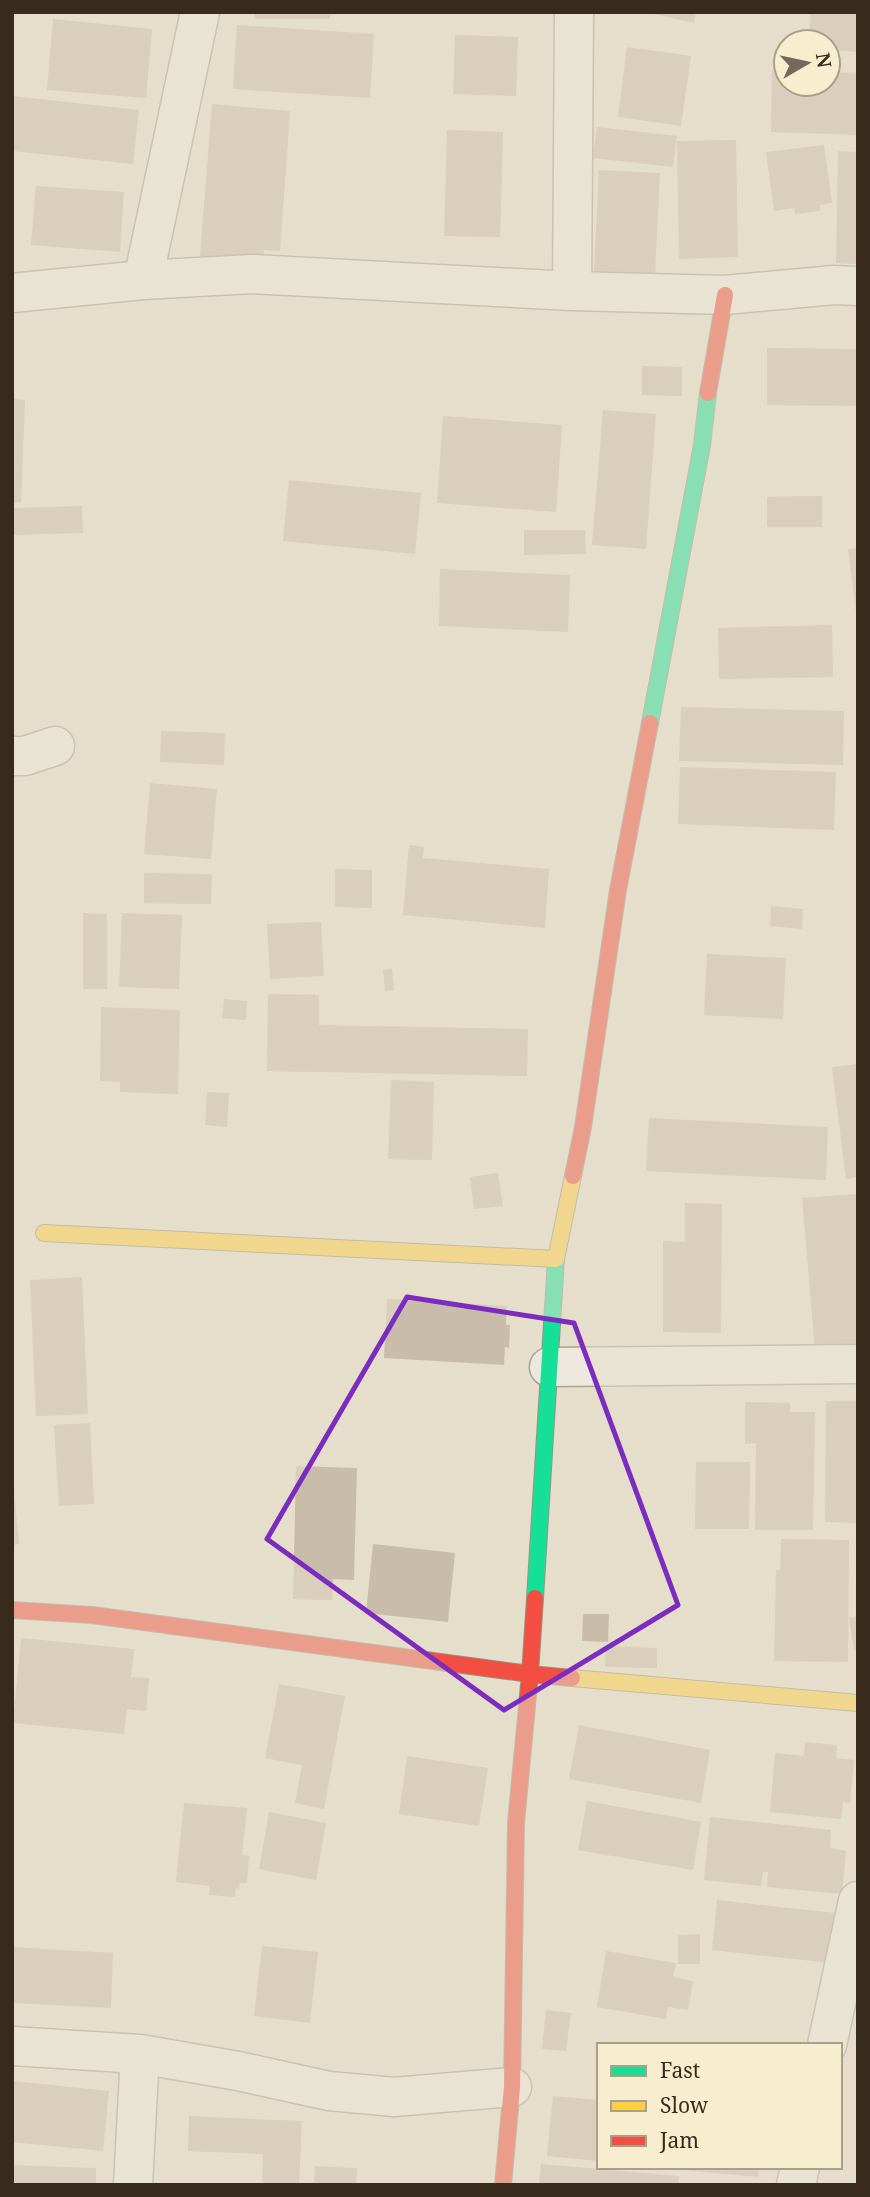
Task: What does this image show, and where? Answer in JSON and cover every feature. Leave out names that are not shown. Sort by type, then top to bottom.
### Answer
[{"type":"street","points":[[143,280],[200,12]]},
{"type":"street","points":[[572,291],[574,12]]},
{"type":"street","points":[[12,293],[143,280],[252,274],[572,291],[725,295],[834,285],[858,286]]},
{"type":"street","points":[[503,2185],[512,2087],[516,1823],[530,1674],[556,1259],[583,1127],[618,890],[702,445],[704,414],[725,295]]},
{"type":"street","points":[[12,756],[25,756],[55,746]]},
{"type":"street","points":[[44,1233],[556,1259]]},
{"type":"street","points":[[549,1367],[858,1364]]},
{"type":"street","points":[[12,1610],[92,1615],[530,1674],[858,1703]]},
{"type":"street","points":[[827,2043],[858,1901]]},
{"type":"street","points":[[12,2046],[140,2054],[238,2071],[329,2091],[394,2097],[512,2087]]},
{"type":"street","points":[[132,2185],[140,2054]]},
{"type":"highlighted area","points":[[407,1297],[574,1323],[678,1605],[504,1710],[267,1539]]},
{"type":"building","points":[[255,12],[330,12],[330,19],[255,19]]},
{"type":"building","points":[[645,12],[696,12],[694,23]]},
{"type":"building","points":[[811,12],[858,12],[858,52],[842,51],[842,28],[810,28]]},
{"type":"building","points":[[53,19],[152,29],[146,98],[47,90]]},
{"type":"building","points":[[237,25],[374,34],[370,98],[233,89]]},
{"type":"building","points":[[455,35],[518,37],[516,96],[453,94]]},
{"type":"building","points":[[627,47],[691,56],[681,126],[618,117]]},
{"type":"building","points":[[772,71],[772,98],[842,98],[842,72],[858,73],[858,135],[771,132]]},
{"type":"building","points":[[12,96],[139,110],[133,164],[12,151]]},
{"type":"building","points":[[212,104],[290,111],[280,251],[264,250],[263,261],[200,256]]},
{"type":"building","points":[[597,127],[677,136],[673,167],[593,158]]},
{"type":"building","points":[[447,130],[503,132],[500,237],[444,236]]},
{"type":"building","points":[[736,140],[738,257],[679,259],[677,141]]},
{"type":"building","points":[[824,145],[832,203],[820,205],[820,211],[795,214],[794,208],[774,211],[766,152]]},
{"type":"building","points":[[838,151],[858,152],[858,264],[836,263]]},
{"type":"building","points":[[599,170],[660,173],[655,275],[594,272]]},
{"type":"building","points":[[36,186],[124,192],[120,252],[31,245]]},
{"type":"building","points":[[767,348],[858,349],[858,406],[767,405]]},
{"type":"building","points":[[642,366],[682,367],[682,396],[642,395]]},
{"type":"building","points":[[12,399],[25,400],[21,502],[12,502]]},
{"type":"building","points":[[603,410],[656,414],[646,549],[592,545]]},
{"type":"building","points":[[443,416],[562,425],[556,512],[437,503]]},
{"type":"building","points":[[289,480],[421,493],[415,554],[283,541]]},
{"type":"building","points":[[822,496],[822,527],[767,527],[767,497]]},
{"type":"building","points":[[82,506],[83,533],[12,535],[12,508]]},
{"type":"building","points":[[524,530],[585,530],[586,554],[524,555]]},
{"type":"building","points":[[858,548],[858,612],[856,612],[848,549]]},
{"type":"building","points":[[440,569],[570,575],[568,632],[439,626]]},
{"type":"building","points":[[832,625],[833,677],[719,679],[718,628]]},
{"type":"building","points":[[681,707],[844,711],[843,765],[679,761]]},
{"type":"building","points":[[161,731],[225,733],[224,765],[160,762]]},
{"type":"building","points":[[680,767],[836,772],[834,830],[678,824]]},
{"type":"building","points":[[150,783],[217,789],[211,859],[144,854]]},
{"type":"building","points":[[409,845],[424,847],[423,858],[549,869],[545,928],[403,915]]},
{"type":"building","points":[[335,869],[372,870],[372,908],[335,907]]},
{"type":"building","points":[[144,873],[212,874],[211,904],[144,903]]},
{"type":"building","points":[[771,906],[803,909],[802,929],[770,926]]},
{"type":"building","points":[[83,913],[107,914],[107,989],[83,989]]},
{"type":"building","points":[[122,913],[182,915],[179,989],[119,987]]},
{"type":"building","points":[[321,922],[324,976],[270,979],[267,924]]},
{"type":"building","points":[[707,954],[786,958],[783,1019],[704,1015]]},
{"type":"building","points":[[392,969],[394,990],[385,991],[383,970]]},
{"type":"building","points":[[268,994],[319,995],[319,1025],[528,1029],[527,1076],[267,1071]]},
{"type":"building","points":[[224,999],[247,1001],[246,1020],[222,1018]]},
{"type":"building","points":[[101,1007],[180,1010],[178,1094],[120,1092],[120,1082],[100,1081]]},
{"type":"building","points":[[858,1064],[858,1177],[846,1179],[832,1067]]},
{"type":"building","points":[[391,1080],[434,1082],[432,1160],[388,1159]]},
{"type":"building","points":[[207,1092],[229,1093],[227,1127],[205,1125]]},
{"type":"building","points":[[649,1118],[828,1127],[826,1180],[646,1171]]},
{"type":"building","points":[[498,1173],[503,1206],[474,1209],[470,1177]]},
{"type":"building","points":[[858,1194],[858,1347],[815,1350],[802,1198]]},
{"type":"building","points":[[685,1203],[722,1204],[721,1333],[663,1332],[663,1241],[685,1242]]},
{"type":"building","points":[[82,1277],[88,1414],[36,1416],[30,1280]]},
{"type":"building","points":[[387,1299],[507,1306],[509,1348],[505,1347],[504,1365],[384,1358]]},
{"type":"building","points":[[826,1401],[858,1401],[858,1523],[825,1522]]},
{"type":"building","points":[[745,1402],[790,1403],[790,1412],[815,1412],[813,1530],[755,1530],[756,1443],[745,1444]]},
{"type":"building","points":[[90,1423],[94,1504],[59,1506],[54,1425]]},
{"type":"building","points":[[696,1462],[750,1462],[749,1529],[695,1529]]},
{"type":"building","points":[[296,1466],[357,1468],[354,1580],[333,1579],[332,1600],[293,1599]]},
{"type":"building","points":[[12,1492],[19,1544],[12,1545]]},
{"type":"building","points":[[781,1539],[849,1540],[848,1662],[774,1661],[776,1570],[780,1570]]},
{"type":"building","points":[[373,1544],[455,1553],[448,1622],[366,1613]]},
{"type":"building","points":[[583,1614],[609,1614],[608,1642],[582,1641]]},
{"type":"building","points":[[858,1617],[858,1650],[854,1651],[849,1618]]},
{"type":"building","points":[[21,1638],[134,1649],[131,1677],[149,1678],[146,1711],[127,1709],[124,1734],[13,1723]]},
{"type":"building","points":[[606,1646],[657,1648],[657,1668],[605,1667]]},
{"type":"building","points":[[279,1684],[345,1696],[324,1809],[295,1803],[302,1765],[265,1758]]},
{"type":"building","points":[[579,1725],[710,1750],[701,1803],[569,1779]]},
{"type":"building","points":[[805,1742],[837,1745],[836,1758],[854,1760],[850,1803],[843,1802],[841,1819],[770,1812],[775,1753],[804,1756]]},
{"type":"building","points":[[407,1756],[488,1768],[479,1826],[399,1814]]},
{"type":"building","points":[[587,1801],[701,1822],[693,1870],[578,1850]]},
{"type":"building","points":[[184,1803],[247,1808],[242,1855],[249,1856],[247,1883],[240,1883],[235,1897],[209,1895],[210,1886],[176,1882]]},
{"type":"building","points":[[269,1812],[326,1823],[316,1880],[259,1869]]},
{"type":"building","points":[[710,1817],[831,1830],[830,1848],[846,1851],[842,1894],[767,1887],[768,1872],[763,1872],[761,1886],[704,1880]]},
{"type":"building","points":[[717,1900],[836,1913],[831,1963],[712,1950]]},
{"type":"building","points":[[700,1934],[700,1964],[678,1964],[678,1935]]},
{"type":"building","points":[[262,1946],[318,1952],[310,2023],[254,2016]]},
{"type":"building","points":[[12,1947],[113,1953],[111,2008],[12,2003]]},
{"type":"building","points":[[606,1951],[676,1963],[673,1977],[693,1981],[688,2010],[668,2007],[666,2019],[597,2007]]},
{"type":"building","points":[[546,2010],[571,2013],[566,2051],[542,2049]]},
{"type":"building","points":[[12,2081],[109,2091],[103,2151],[12,2142]]},
{"type":"building","points":[[553,2096],[597,2100],[597,2161],[547,2156]]},
{"type":"building","points":[[189,2116],[302,2121],[299,2185],[262,2185],[263,2154],[188,2151]]},
{"type":"building","points":[[541,2164],[679,2176],[678,2185],[539,2185]]},
{"type":"building","points":[[12,2165],[96,2168],[96,2185],[12,2185]]},
{"type":"building","points":[[315,2166],[357,2168],[356,2185],[314,2185]]},
{"type":"building","points":[[684,2169],[759,2169],[758,2177]]},
{"type":"traffic: fast","points":[[650,723],[702,445],[708,393]]},
{"type":"traffic: fast","points":[[535,1598],[556,1259]]},
{"type":"traffic: slow","points":[[44,1233],[556,1259],[573,1176]]},
{"type":"traffic: slow","points":[[572,1678],[858,1703]]},
{"type":"traffic: jam","points":[[708,393],[725,295]]},
{"type":"traffic: jam","points":[[573,1176],[583,1127],[618,890],[650,723]]},
{"type":"traffic: jam","points":[[503,2185],[512,2087],[516,1823],[535,1598]]},
{"type":"traffic: jam","points":[[12,1610],[92,1615],[572,1678]]}]
